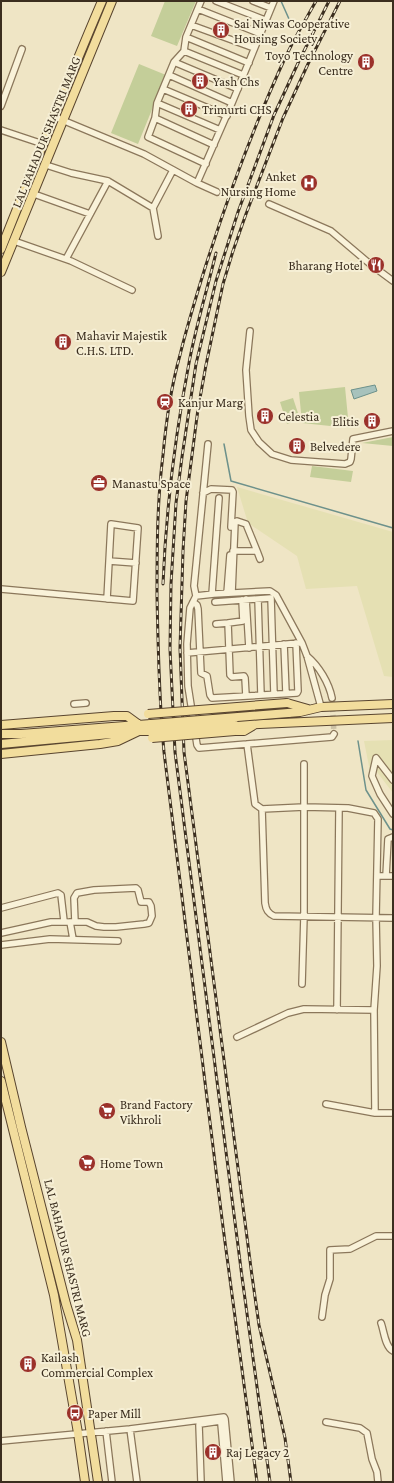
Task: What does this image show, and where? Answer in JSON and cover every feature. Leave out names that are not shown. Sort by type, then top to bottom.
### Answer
[{"type":"main road","name":"LAL BAHADUR SHASTRI MARG","points":[[1,249],[73,69],[102,1]]},
{"type":"main road","name":"LAL BAHADUR SHASTRI MARG","points":[[1,272],[46,166],[112,1]]},
{"type":"main road","points":[[1,754],[118,741],[139,728],[148,714],[287,703],[311,710]]},
{"type":"main road","points":[[1,744],[19,744],[139,728],[151,731],[311,710],[321,707],[393,704]]},
{"type":"main road","points":[[1,725],[128,716],[139,728]]},
{"type":"main road","points":[[1,734],[139,728],[151,731],[235,728],[256,724],[393,718]]},
{"type":"main road","name":"LAL BAHADUR SHASTRI MARG","points":[[1,1042],[3,1057],[77,1340],[98,1482]]},
{"type":"main road","name":"LAL BAHADUR SHASTRI MARG","points":[[1,1081],[54,1295],[85,1482]]},
{"type":"main road","points":[[22,1167],[31,1165]]},
{"type":"main road","points":[[60,1330],[74,1329]]},
{"type":"street","points":[[201,1],[186,37],[184,51],[174,62],[157,103],[156,118],[148,137],[206,164]]},
{"type":"street","points":[[216,1],[265,20]]},
{"type":"street","points":[[253,1],[271,8]]},
{"type":"street","points":[[197,183],[227,116],[274,1]]},
{"type":"street","points":[[198,9],[261,34]]},
{"type":"street","points":[[191,25],[254,48]]},
{"type":"street","points":[[186,37],[249,63]]},
{"type":"street","points":[[1,106],[22,49]]},
{"type":"street","points":[[184,51],[243,76]]},
{"type":"street","points":[[174,62],[238,89]]},
{"type":"street","points":[[169,75],[232,103]]},
{"type":"street","points":[[163,89],[227,116]]},
{"type":"street","points":[[157,103],[220,130]]},
{"type":"street","points":[[55,117],[144,154],[197,183],[217,192]]},
{"type":"street","points":[[156,118],[214,145]]},
{"type":"street","points":[[1,130],[43,144]]},
{"type":"street","points":[[46,166],[71,173],[108,180],[153,208]]},
{"type":"street","points":[[158,236],[153,208],[173,170]]},
{"type":"street","points":[[66,259],[108,180]]},
{"type":"street","points":[[34,194],[90,214]]},
{"type":"street","points":[[269,204],[332,231],[370,264],[393,281]]},
{"type":"street","points":[[14,241],[66,259],[132,290]]},
{"type":"street","points":[[250,331],[246,370],[250,426],[259,442],[272,454],[290,460],[345,464],[350,462],[352,441],[355,438],[393,431]]},
{"type":"street","points":[[208,444],[194,586],[195,599],[198,609],[201,672],[207,676],[210,696],[212,698],[297,693],[299,643]]},
{"type":"street","points":[[203,493],[211,489],[232,490],[233,492],[230,593]]},
{"type":"street","points":[[212,594],[219,498]]},
{"type":"street","points":[[230,593],[235,522],[237,521],[246,524],[260,559]]},
{"type":"street","points":[[1,589],[107,599],[133,601],[138,528],[112,524],[107,599]]},
{"type":"street","points":[[234,551],[257,551]]},
{"type":"street","points":[[109,561],[136,563]]},
{"type":"street","points":[[332,698],[330,689],[317,667],[307,656],[299,643],[276,595],[270,591],[212,594],[195,599],[190,608],[187,653],[188,686],[197,745],[199,748],[332,737],[334,734]]},
{"type":"street","points":[[215,602],[271,598],[274,694]]},
{"type":"street","points":[[258,599],[261,695]]},
{"type":"street","points":[[244,600],[249,648]]},
{"type":"street","points":[[216,624],[245,621]]},
{"type":"street","points":[[228,623],[230,675],[232,677],[244,676],[246,696]]},
{"type":"street","points":[[187,653],[299,643]]},
{"type":"street","points":[[284,644],[286,693]]},
{"type":"street","points":[[307,656],[321,707]]},
{"type":"street","points":[[74,704],[86,703]]},
{"type":"street","points":[[247,744],[255,804],[262,809],[304,807],[348,808],[374,813],[378,819],[376,917],[378,966],[374,1010],[375,1113]]},
{"type":"street","points":[[393,780],[376,758],[372,776],[380,794],[393,814]]},
{"type":"street","points":[[302,984],[304,916],[304,764]]},
{"type":"street","points":[[337,1010],[339,808]]},
{"type":"street","points":[[262,809],[266,908],[269,913],[274,916],[393,918]]},
{"type":"street","points":[[386,876],[388,839],[393,837]]},
{"type":"street","points":[[378,876],[393,876]]},
{"type":"street","points":[[1,933],[51,922],[70,922],[86,922],[104,927],[144,924],[149,923],[152,916],[152,910],[149,902],[141,902],[138,890],[136,888],[86,891],[77,893],[74,898],[70,922]]},
{"type":"street","points":[[1,908],[58,893],[61,895],[70,922],[73,939]]},
{"type":"street","points":[[1,945],[50,939],[118,941]]},
{"type":"street","points":[[237,1037],[288,1013],[304,1009],[374,1010]]},
{"type":"street","points":[[326,1104],[375,1113],[393,1113]]},
{"type":"street","points":[[322,1317],[330,1279],[330,1250],[350,1249],[376,1236],[393,1236]]},
{"type":"street","points":[[381,1323],[387,1344],[390,1350],[393,1351]]},
{"type":"street","points":[[1,1441],[106,1431],[224,1417],[231,1482]]},
{"type":"street","points":[[202,1482],[199,1426],[200,1424],[220,1421],[226,1482]]},
{"type":"street","points":[[326,1422],[360,1428],[367,1433],[372,1459],[377,1472],[378,1482]]},
{"type":"street","points":[[130,1428],[137,1482]]},
{"type":"street","points":[[106,1431],[112,1482]]},
{"type":"shaded area","points":[[237,487],[393,532],[393,677],[384,676],[357,586],[306,589],[297,556],[248,523]]},
{"type":"shaded area","points":[[393,740],[393,793],[377,772],[370,771],[364,741]]},
{"type":"green space","points":[[165,1],[196,1],[177,46],[151,36]]},
{"type":"green space","points":[[139,64],[166,75],[138,144],[111,133]]},
{"type":"green space","points":[[345,387],[349,428],[302,423],[299,392]]},
{"type":"green space","points":[[293,398],[300,419],[287,424],[280,402]]},
{"type":"green space","points":[[393,437],[393,446],[362,443]]},
{"type":"green space","points":[[312,466],[353,471],[351,482],[310,477]]},
{"type":"water","points":[[375,385],[377,391],[354,399],[351,390]]},
{"type":"waterway","points":[[281,1],[289,19]]},
{"type":"waterway","points":[[224,444],[231,481],[393,528]]},
{"type":"waterway","points":[[358,741],[366,790],[390,829],[393,830]]},
{"type":"tunnel","points":[[332,698],[334,734]]},
{"type":"railway","points":[[257,1482],[223,1227],[164,752],[158,654],[158,526],[161,473],[169,405],[174,379],[195,301],[223,214],[252,134],[286,56],[316,1]]},
{"type":"railway","points":[[270,1482],[242,1277],[175,752],[170,649],[171,584],[176,503],[182,457],[196,364],[216,281],[238,212],[274,115],[329,1]]},
{"type":"railway","points":[[291,1482],[285,1438],[259,1325],[184,752],[180,648],[183,551],[186,501],[198,409],[223,284],[246,214],[283,118],[340,1]]},
{"type":"railway","points":[[163,584],[169,501],[179,418],[198,322],[216,253]]},
{"type":"place","name":"Sai Niwas Cooperative Housing Society","points":[[221,30]]},
{"type":"place","name":"Toyo Technology Centre","points":[[366,62]]},
{"type":"place","name":"Yash Chs","points":[[200,81]]},
{"type":"place","name":"Trimurti CHS","points":[[189,109]]},
{"type":"place","name":"Anket Nursing Home","points":[[309,183]]},
{"type":"place","name":"Bharang Hotel","points":[[376,265]]},
{"type":"place","name":"Mahavir Majestik C.H.S. LTD.","points":[[63,342]]},
{"type":"place","name":"Kanjur Marg","points":[[165,402]]},
{"type":"place","name":"Celestia","points":[[265,416]]},
{"type":"place","name":"Elitis","points":[[372,421]]},
{"type":"place","name":"Belvedere","points":[[297,446]]},
{"type":"place","name":"Manastu Space","points":[[99,483]]},
{"type":"place","name":"Brand Factory Vikhroli","points":[[107,1111]]},
{"type":"place","name":"Home Town","points":[[87,1163]]},
{"type":"place","name":"Kailash Commercial Complex","points":[[28,1364]]},
{"type":"place","name":"Paper Mill","points":[[75,1413]]},
{"type":"place","name":"Raj Legacy 2","points":[[213,1452]]}]
